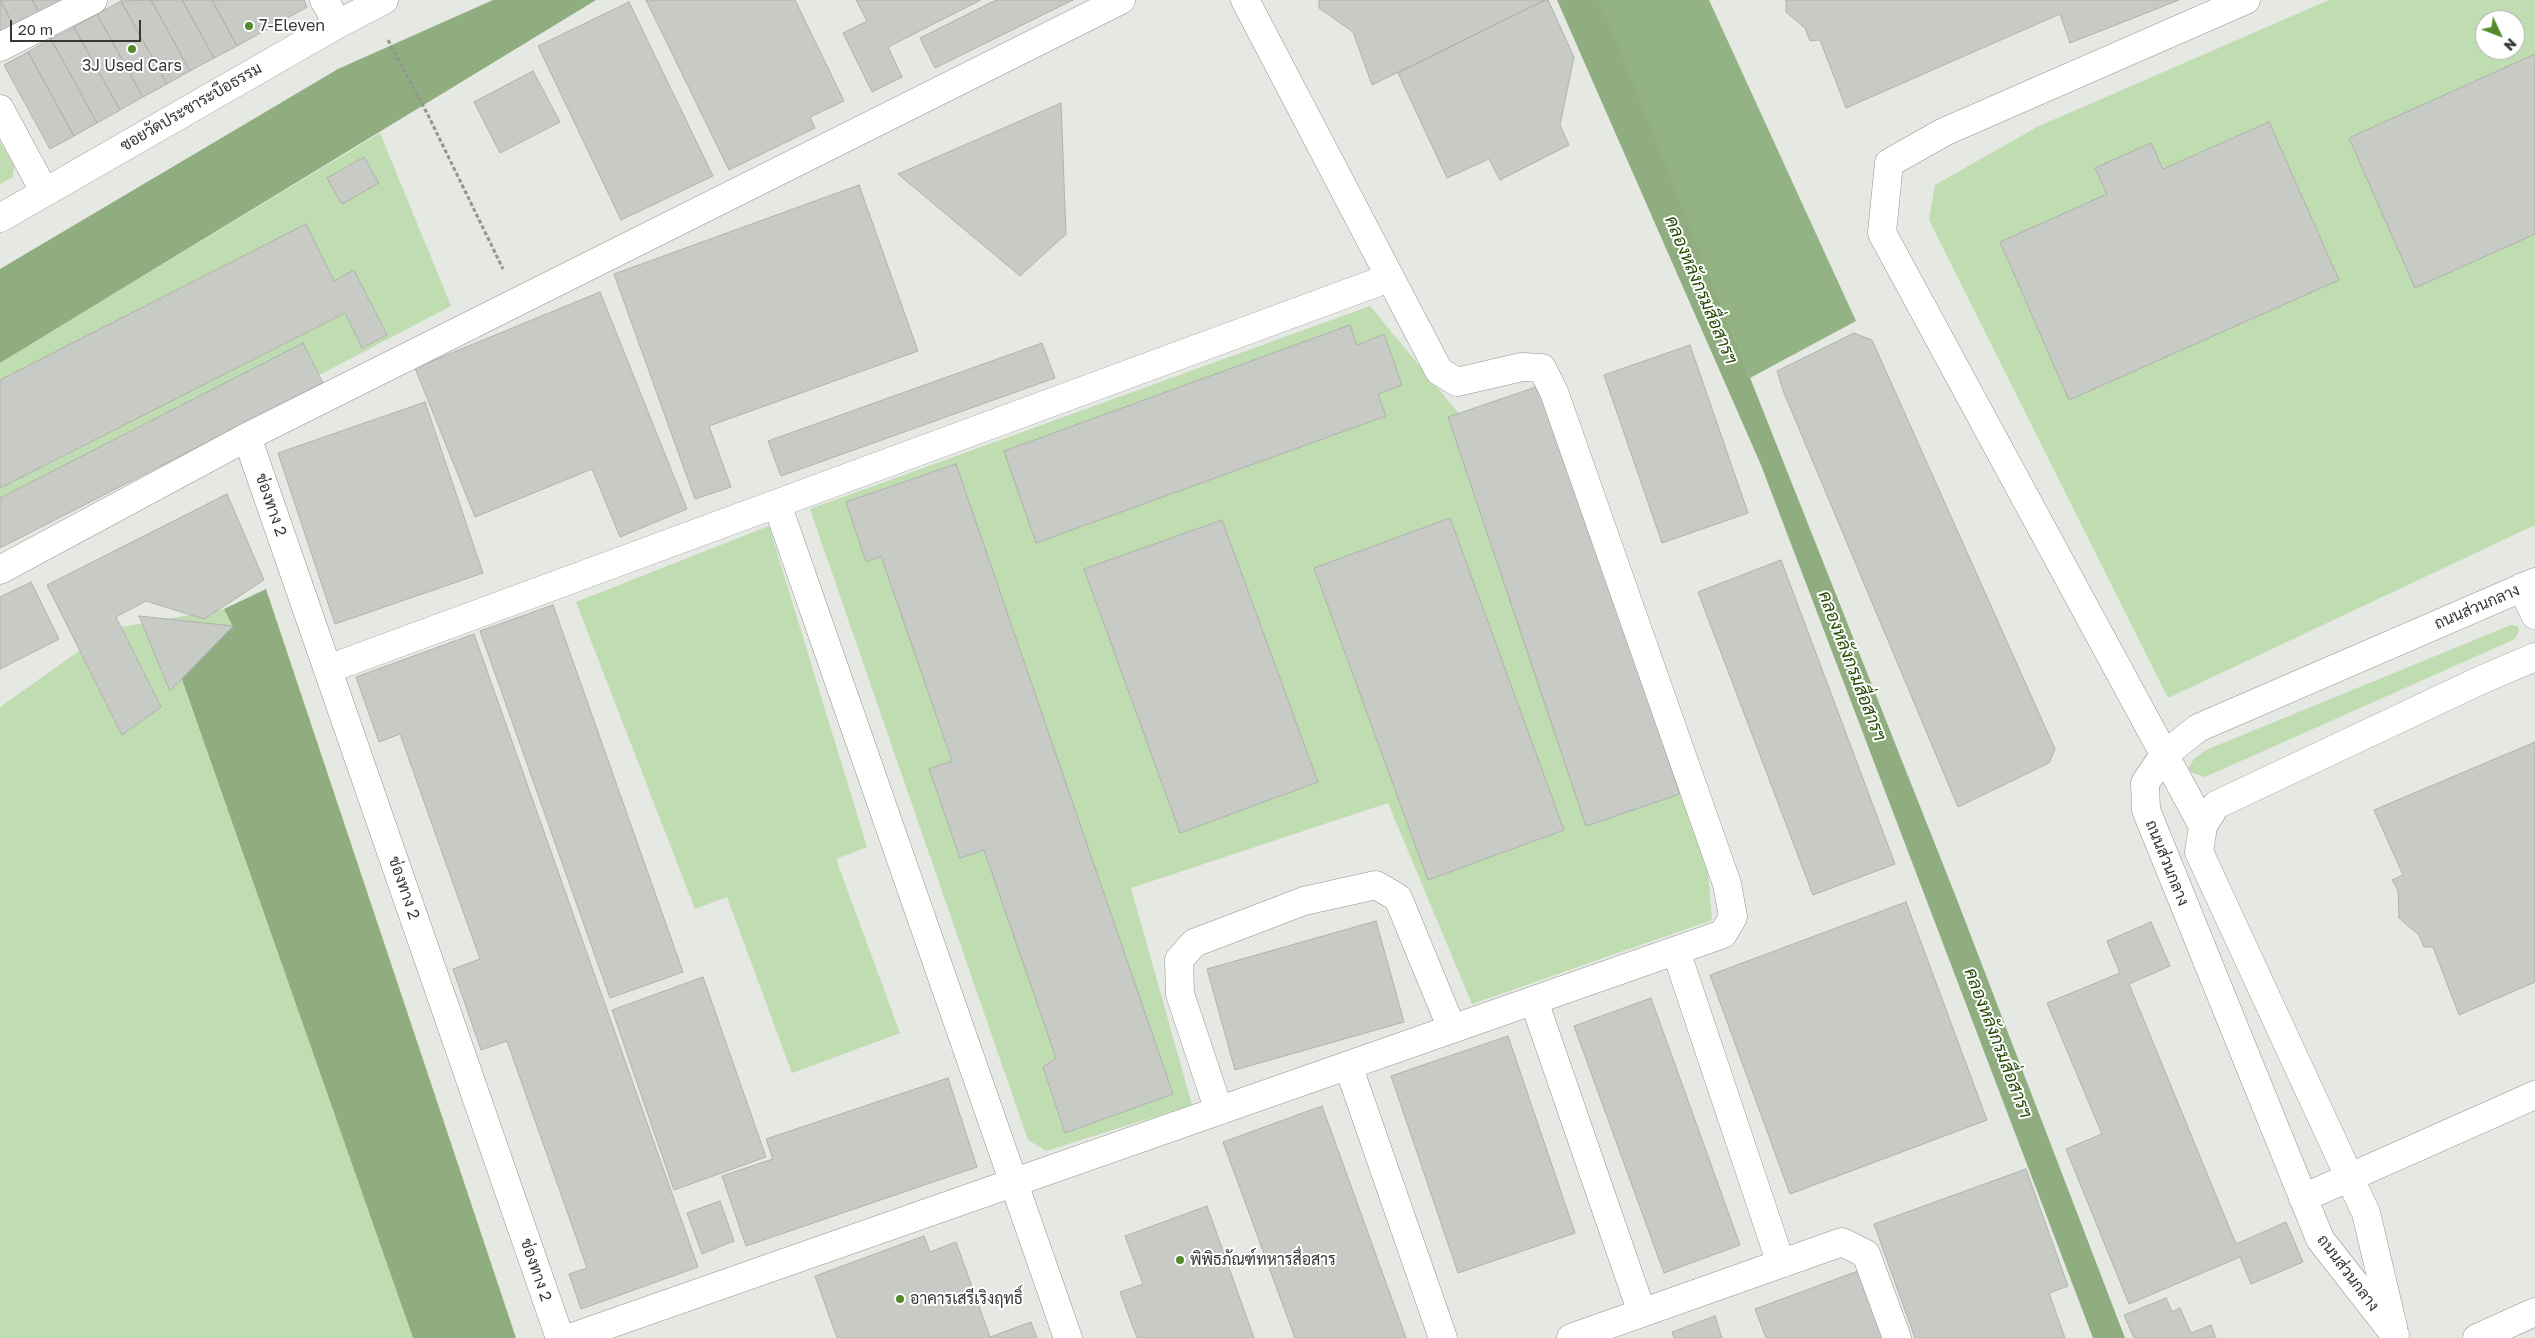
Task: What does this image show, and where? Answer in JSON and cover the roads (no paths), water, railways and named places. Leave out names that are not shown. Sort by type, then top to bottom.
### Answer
[{"type":"street","points":[[0,47],[93,0]]},
{"type":"street","points":[[324,0],[338,24]]},
{"type":"street","name":"ซอยวัดประชาระบือธรรม","points":[[0,218],[44,191],[338,24],[384,0]]},
{"type":"street","points":[[0,570],[248,438],[1120,0]]},
{"type":"street","points":[[570,1338],[1723,934],[1733,917],[1727,884],[1554,392],[1542,368],[1522,366],[1457,382],[1438,370],[1388,278],[1245,0]]},
{"type":"street","points":[[2203,826],[1882,233],[1889,163],[1944,132],[2246,0]]},
{"type":"street","points":[[0,109],[44,191]]},
{"type":"street","points":[[328,669],[1388,278]]},
{"type":"street","name":"ช่องทาง 2","points":[[248,438],[560,1338]]},
{"type":"street","points":[[777,504],[1068,1338]]},
{"type":"street","points":[[2529,585],[2535,615]]},
{"type":"street","name":"ถนนส่วนกลาง","points":[[2396,1337],[2320,1239],[2146,810],[2145,783],[2164,755],[2198,728],[2529,585]]},
{"type":"street","name":"ถนนส่วนกลาง","points":[[2396,1337],[2366,1213],[2199,852],[2203,826],[2216,805],[2480,680],[2535,657]]},
{"type":"street","points":[[1219,1111],[1180,994],[1179,960],[1194,943],[1304,900],[1376,885],[1398,898],[1452,1029]]},
{"type":"street","points":[[1676,951],[1781,1264]]},
{"type":"street","points":[[1534,1001],[1642,1313]]},
{"type":"street","points":[[1348,1065],[1443,1338]]},
{"type":"street","points":[[2303,1198],[2535,1095]]},
{"type":"street","points":[[1571,1338],[1842,1242],[1866,1254],[1897,1338]]},
{"type":"street","points":[[2477,1338],[2535,1312]]},
{"type":"water","points":[[493,0],[596,0],[0,363],[0,269],[338,69]]},
{"type":"water","name":"คลองหลังกรมสื่อสารฯ","points":[[1557,0],[1599,0],[1956,897],[2125,1338],[2093,1338],[1761,465]]},
{"type":"water","points":[[266,589],[516,1338],[413,1338],[180,674],[233,627],[224,609]]},
{"type":"place","name":"7-Eleven","points":[[249,26]]},
{"type":"place","name":"3J Used Cars","points":[[132,49]]},
{"type":"place","name":"พิพิธภัณฑ์ทหารสื่อสาร","points":[[1180,1260]]},
{"type":"place","name":"อาคารเสรีเริงฤทธิ์","points":[[900,1299]]}]
